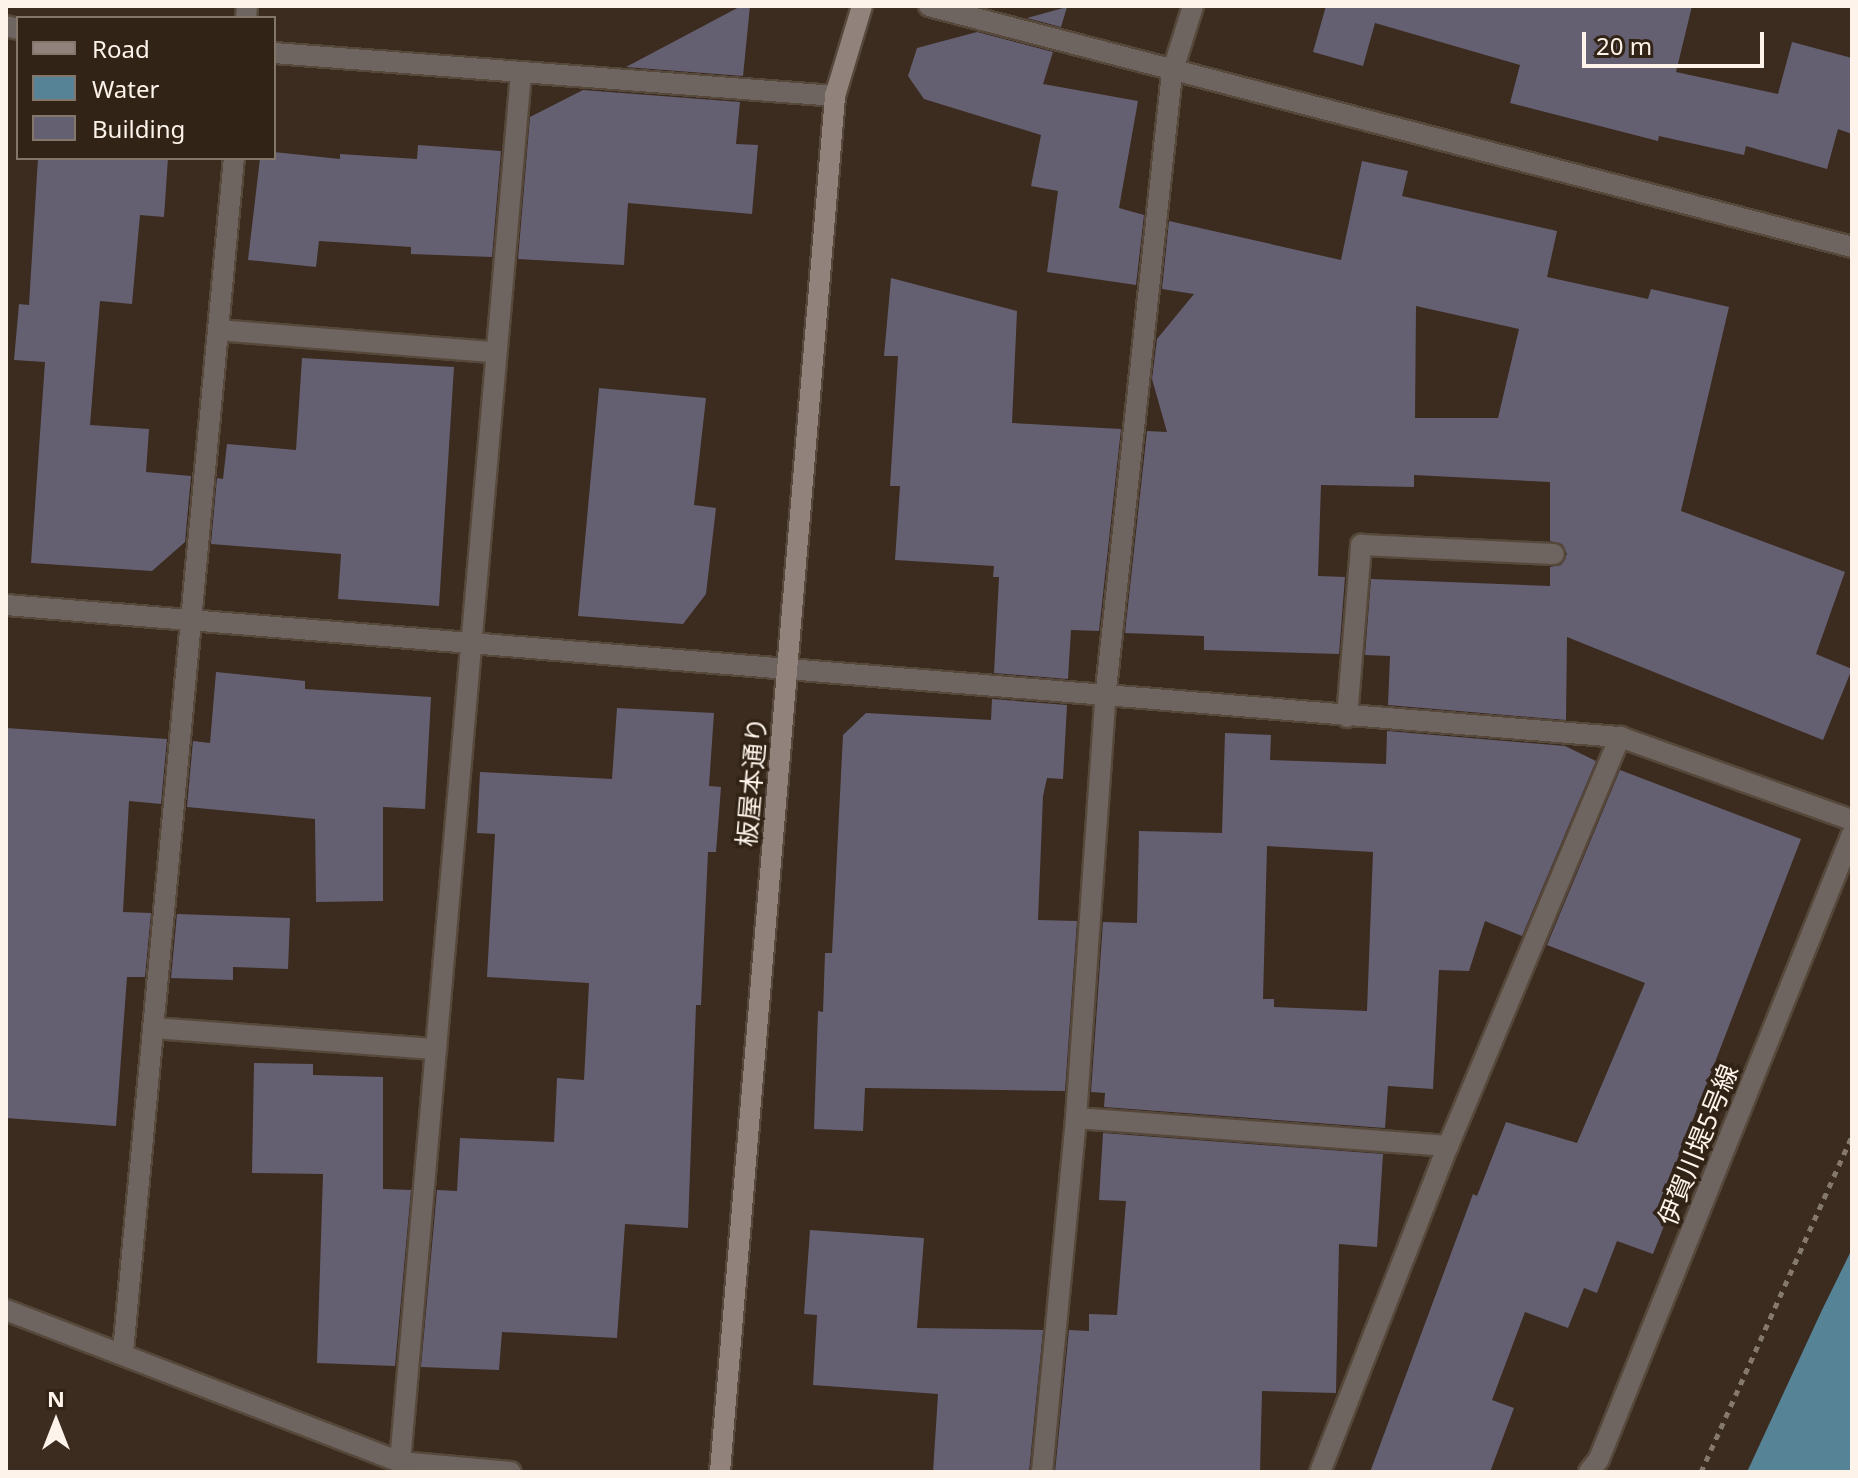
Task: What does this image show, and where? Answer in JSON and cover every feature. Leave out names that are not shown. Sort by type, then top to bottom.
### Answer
[{"type":"street","name":"板屋本通り","points":[[720,1472],[835,96],[862,6]]},
{"type":"street","points":[[929,6],[1172,73],[1852,247]]},
{"type":"street","points":[[1042,1472],[1076,1118],[1105,699],[1172,73],[1193,6]]},
{"type":"street","points":[[276,53],[835,96]]},
{"type":"street","points":[[400,1462],[493,352],[521,72]]},
{"type":"street","points":[[123,1352],[234,160]]},
{"type":"street","points":[[218,330],[493,352]]},
{"type":"street","points":[[1347,717],[1361,545],[1554,554]]},
{"type":"street","points":[[6,605],[1105,699],[1620,737],[1852,820]]},
{"type":"street","points":[[1320,1472],[1448,1146],[1620,737]]},
{"type":"street","name":"伊賀川堤5号線","points":[[1589,1472],[1605,1445],[1852,834]]},
{"type":"street","points":[[154,1028],[436,1049]]},
{"type":"street","points":[[1076,1118],[1448,1146]]},
{"type":"street","points":[[6,1310],[123,1352],[400,1462],[511,1472]]},
{"type":"path","points":[[1701,1472],[1852,1136]]},
{"type":"water","points":[[1852,1249],[1852,1472],[1747,1472],[1822,1310]]},
{"type":"building","points":[[741,6],[750,6],[743,76],[626,67]]},
{"type":"building","points":[[1326,6],[1692,6],[1676,72],[1778,94],[1792,42],[1852,58],[1852,134],[1838,129],[1827,169],[1746,146],[1744,155],[1659,136],[1658,141],[1510,103],[1520,65],[1375,23],[1363,66],[1313,52]]},
{"type":"building","points":[[1067,7],[1061,27],[1027,18]]},
{"type":"building","points":[[977,32],[1053,52],[1043,84],[1138,101],[1119,208],[1144,215],[1136,285],[1047,272],[1058,191],[1031,186],[1041,135],[924,99],[908,76],[917,48]]},
{"type":"building","points":[[583,90],[740,102],[736,144],[758,145],[752,214],[628,203],[624,265],[518,259],[530,117]]},
{"type":"building","points":[[418,145],[501,151],[492,257],[411,254],[411,247],[319,241],[316,267],[248,260],[260,160],[276,160],[276,152],[340,159],[340,154],[417,159]]},
{"type":"building","points":[[38,160],[168,160],[164,217],[140,215],[132,304],[100,301],[90,425],[149,429],[146,472],[191,476],[185,542],[152,571],[31,563],[45,362],[14,360],[19,304],[29,305]]},
{"type":"building","points":[[1362,161],[1408,171],[1402,196],[1557,231],[1547,277],[1648,299],[1651,289],[1729,307],[1681,511],[1845,572],[1816,654],[1852,669],[1823,740],[1567,637],[1566,720],[1388,705],[1390,656],[1365,655],[1371,579],[1550,586],[1550,567],[1561,565],[1567,554],[1562,544],[1550,541],[1550,482],[1414,475],[1414,487],[1321,485],[1318,576],[1345,577],[1339,654],[1204,650],[1204,636],[1125,633],[1147,431],[1167,432],[1152,379],[1157,339],[1194,294],[1162,289],[1169,221],[1341,260]],"holes":[[[1416,306],[1519,329],[1498,418],[1415,418]]]},
{"type":"building","points":[[891,278],[1017,311],[1012,423],[1121,429],[1099,631],[1071,630],[1068,679],[994,673],[999,577],[993,577],[994,566],[895,560],[900,486],[890,486],[898,356],[884,356]]},
{"type":"building","points":[[302,358],[454,367],[439,606],[338,599],[341,554],[211,544],[217,478],[223,479],[227,444],[296,450]]},
{"type":"building","points":[[599,388],[706,398],[694,505],[716,508],[706,594],[683,624],[578,616]]},
{"type":"building","points":[[216,672],[305,681],[305,689],[431,697],[425,809],[383,807],[383,901],[316,902],[315,819],[187,807],[193,741],[210,743]]},
{"type":"building","points":[[992,699],[1067,705],[1063,779],[1047,778],[1043,796],[1038,920],[1077,921],[1065,1091],[865,1088],[863,1131],[814,1129],[818,1011],[823,1012],[825,953],[832,953],[843,735],[866,713],[991,720]]},
{"type":"building","points":[[617,708],[714,713],[709,786],[721,787],[716,852],[708,852],[701,1005],[696,1005],[688,1228],[625,1224],[617,1338],[502,1332],[499,1370],[421,1367],[437,1190],[457,1191],[460,1138],[554,1142],[557,1078],[584,1080],[589,983],[487,977],[495,834],[477,833],[480,772],[612,779]]},
{"type":"building","points":[[6,728],[167,739],[161,804],[129,801],[123,912],[151,913],[145,977],[127,977],[116,1126],[6,1118]]},
{"type":"building","points":[[1387,731],[1565,746],[1596,761],[1522,936],[1485,921],[1469,971],[1439,970],[1433,1089],[1388,1086],[1385,1128],[1104,1107],[1105,1093],[1091,1092],[1103,922],[1137,923],[1139,831],[1222,833],[1225,733],[1271,735],[1270,760],[1386,764]],"holes":[[[1267,846],[1373,852],[1367,1011],[1274,1007],[1274,999],[1263,999]]]},
{"type":"building","points":[[1620,770],[1801,839],[1680,1153],[1685,1155],[1675,1180],[1681,1182],[1653,1254],[1617,1241],[1597,1293],[1584,1288],[1568,1328],[1525,1312],[1492,1400],[1514,1408],[1490,1472],[1370,1472],[1473,1194],[1477,1196],[1506,1122],[1577,1143],[1645,983],[1547,945]]},
{"type":"building","points":[[177,914],[290,918],[288,969],[233,967],[233,980],[171,978]]},
{"type":"building","points":[[254,1063],[313,1064],[313,1075],[383,1077],[383,1189],[411,1190],[395,1366],[317,1363],[323,1174],[252,1173]]},
{"type":"building","points":[[1103,1133],[1383,1154],[1377,1247],[1339,1244],[1336,1393],[1262,1391],[1260,1472],[1055,1472],[1069,1330],[1089,1331],[1089,1314],[1117,1315],[1126,1201],[1099,1200]]},
{"type":"building","points":[[810,1230],[924,1238],[917,1328],[1043,1330],[1029,1472],[933,1472],[938,1394],[813,1385],[817,1315],[804,1314]]}]
